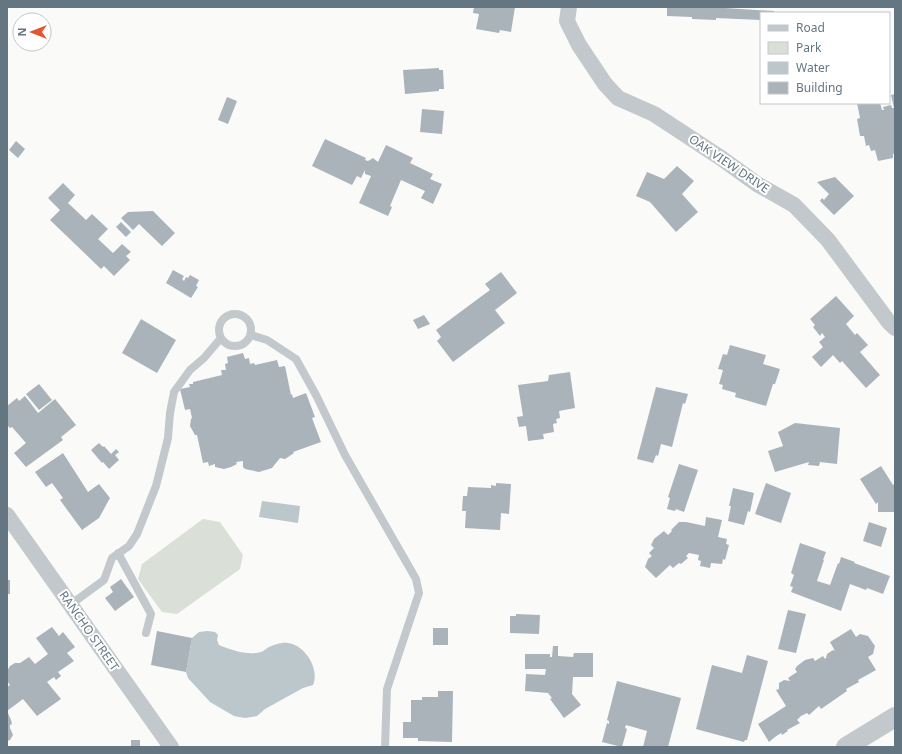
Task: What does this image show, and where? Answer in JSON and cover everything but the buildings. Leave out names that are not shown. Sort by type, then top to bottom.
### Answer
[{"type":"street","name":"OAK VIEW DRIVE","points":[[569,7],[568,21],[579,45],[605,84],[618,98],[654,114],[721,158],[757,184],[794,206],[828,240],[888,321],[895,328]]},
{"type":"street","name":"RANCHO STREET","points":[[7,515],[171,747]]},
{"type":"street","points":[[846,747],[895,717]]},
{"type":"lane","points":[[239,314],[248,320],[252,330],[249,340],[245,344],[234,347],[229,345],[221,338],[219,328],[221,322],[229,316],[239,314]]},
{"type":"lane","points":[[251,335],[267,340],[296,359],[316,394],[345,455],[416,579],[419,593],[387,689],[385,747]]},
{"type":"lane","points":[[70,605],[104,580],[112,558],[129,546],[137,534],[156,486],[168,438],[170,413],[174,392],[190,370],[204,358],[221,338]]},
{"type":"lane","points":[[118,553],[152,614],[146,633]]},
{"type":"green space","points":[[203,519],[220,522],[243,555],[240,569],[177,614],[162,612],[138,579],[142,564]]},
{"type":"water","points":[[262,501],[300,506],[298,523],[259,517]]},
{"type":"water","points":[[199,632],[215,632],[218,635],[217,640],[219,645],[245,653],[261,652],[269,647],[281,643],[288,643],[300,648],[310,659],[313,665],[315,679],[313,685],[303,688],[265,709],[257,716],[245,718],[234,716],[210,702],[188,678],[186,672],[192,638]]}]
